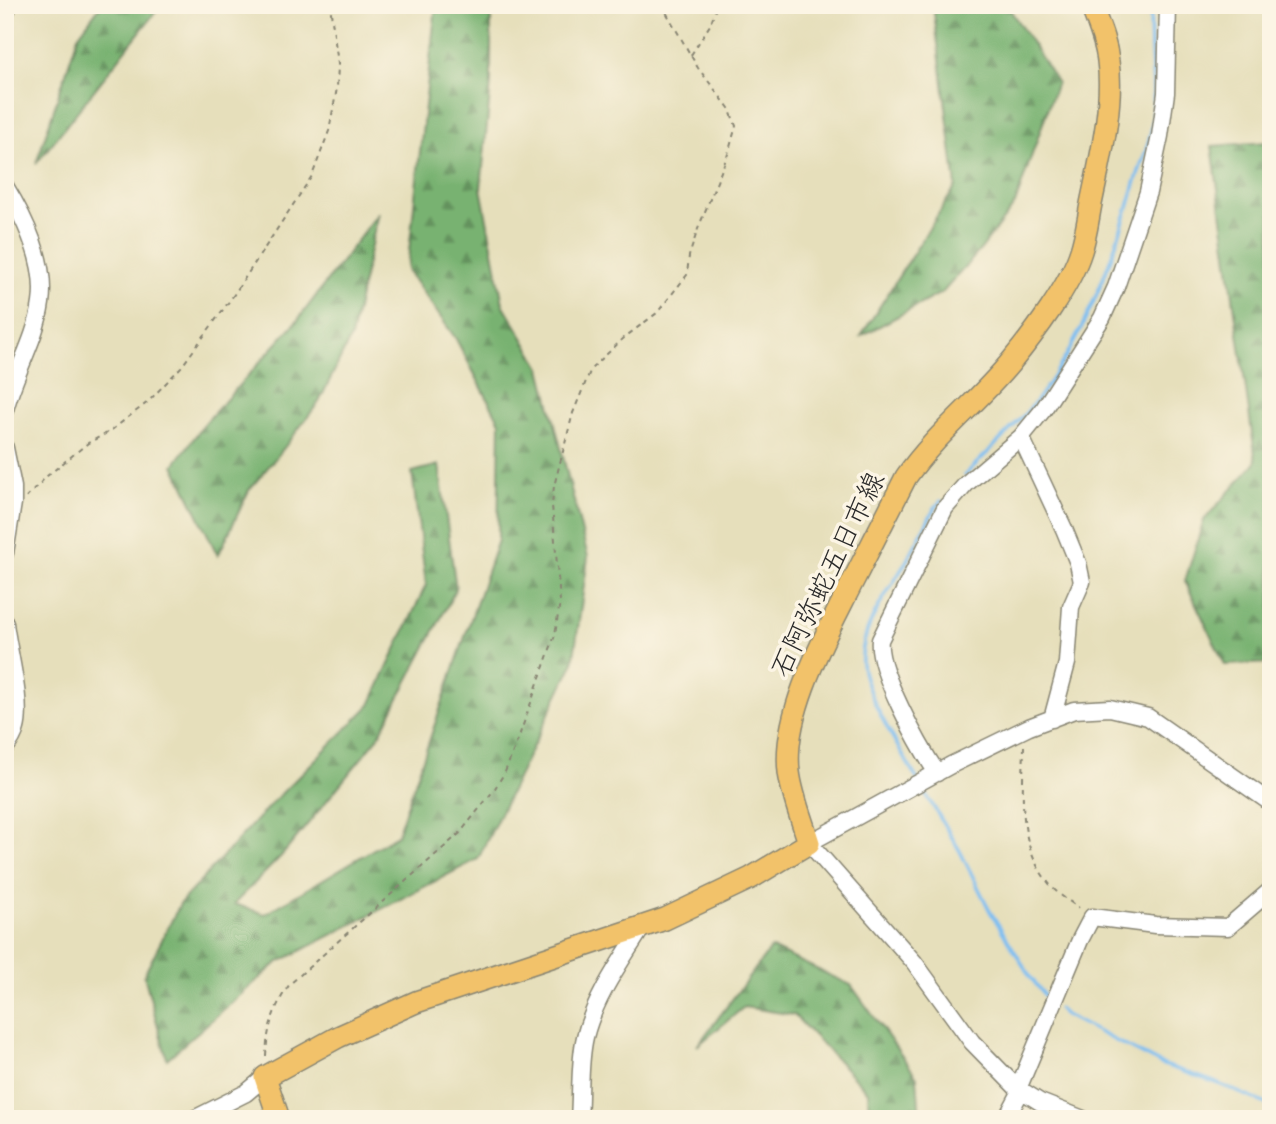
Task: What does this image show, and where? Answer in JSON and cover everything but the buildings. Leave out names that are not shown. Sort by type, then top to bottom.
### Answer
[{"type":"main road","name":"石阿弥蛇五日市線","points":[[810,843],[796,803],[789,771],[789,747],[794,716],[818,651],[906,477],[921,455],[1010,363],[1061,292],[1081,252],[1101,159],[1108,98],[1107,51],[1091,5]]},
{"type":"main road","points":[[279,1119],[265,1077],[338,1037],[416,1002],[643,926],[702,903],[810,843]]},
{"type":"street","points":[[5,15],[9,5]]},
{"type":"street","points":[[937,773],[919,745],[882,663],[880,640],[945,508],[967,483],[1021,437],[1043,410],[1102,318],[1116,287],[1148,192],[1160,136],[1166,93],[1168,5]]},
{"type":"street","points":[[5,186],[23,216],[36,247],[42,282],[41,303],[5,411]]},
{"type":"street","points":[[1021,437],[1063,529],[1082,582],[1072,607],[1067,663],[1052,719]]},
{"type":"street","points":[[5,448],[13,486],[12,514],[5,553]]},
{"type":"street","points":[[5,623],[17,725],[5,748]]},
{"type":"street","points":[[1083,1119],[1040,1102],[1020,1090],[972,1042],[914,962],[810,843],[937,773],[1025,729],[1074,710],[1110,708],[1148,717],[1271,803]]},
{"type":"street","points":[[1006,1119],[1091,917],[1155,925],[1228,927],[1271,890]]},
{"type":"street","points":[[579,1119],[584,1040],[591,1016],[643,926]]},
{"type":"street","points":[[194,1119],[246,1093],[265,1077]]},
{"type":"path","points":[[12,514],[47,476],[88,443],[109,432],[148,402],[182,366],[233,296],[312,176],[329,131],[337,88],[338,64],[330,5]]},
{"type":"path","points":[[265,1077],[269,1026],[290,984],[460,833],[505,772],[555,635],[560,601],[551,505],[573,413],[592,369],[625,337],[657,313],[687,275],[689,256],[736,126],[729,108],[691,56],[662,5]]},
{"type":"path","points":[[691,56],[710,26],[718,5]]},
{"type":"path","points":[[1025,729],[1022,816],[1030,852],[1054,890],[1091,917]]},
{"type":"green space","points":[[101,5],[161,5],[36,164],[78,36]]},
{"type":"green space","points":[[436,5],[491,5],[491,82],[481,188],[503,304],[541,368],[588,557],[573,664],[478,859],[277,963],[167,1059],[144,975],[181,902],[271,804],[370,705],[426,585],[412,472],[439,465],[456,589],[378,738],[284,853],[234,904],[265,914],[397,835],[498,540],[500,422],[456,339],[407,270]]},
{"type":"green space","points":[[933,5],[1007,5],[1057,82],[1015,204],[981,249],[943,292],[861,336],[956,186]]},
{"type":"green space","points":[[1267,142],[1271,150],[1271,663],[1225,665],[1185,581],[1204,520],[1256,462],[1212,146]]},
{"type":"green space","points":[[378,213],[351,337],[319,402],[249,490],[218,556],[174,465],[206,422],[297,321]]},
{"type":"green space","points":[[771,948],[851,985],[917,1077],[920,1119],[869,1119],[868,1092],[794,1015],[744,1007],[697,1046]]},
{"type":"waterway","points":[[965,475],[1019,421],[1052,378],[1082,326],[1107,270],[1152,125],[1151,5]]},
{"type":"waterway","points":[[917,779],[869,690],[862,663],[863,649],[877,609],[941,501]]},
{"type":"waterway","points":[[921,786],[960,851],[990,911],[1031,978],[1049,1001]]},
{"type":"waterway","points":[[1058,1008],[1065,1015],[1161,1064],[1271,1106]]}]
